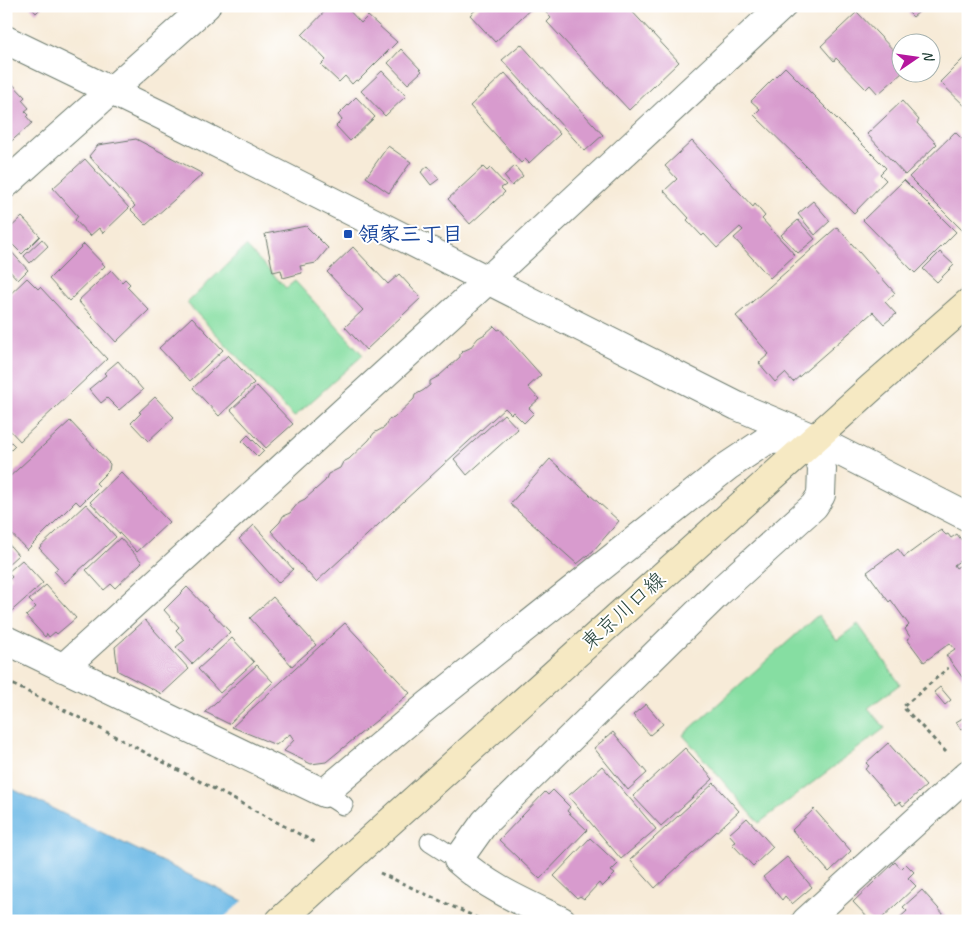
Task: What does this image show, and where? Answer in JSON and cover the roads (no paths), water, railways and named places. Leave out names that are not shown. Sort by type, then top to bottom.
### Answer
[{"type":"main road","name":"東京川口線","points":[[280,921],[814,439],[968,303]]},
{"type":"street","points":[[6,184],[206,6]]},
{"type":"street","points":[[63,668],[488,280],[782,6]]},
{"type":"street","points":[[6,40],[737,406],[814,439],[968,517]]},
{"type":"street","points":[[6,640],[333,799],[428,705],[728,466],[767,440],[814,439]]},
{"type":"street","points":[[562,921],[496,889],[475,875],[458,860],[485,822],[719,592],[814,506],[821,495],[822,470],[814,439]]},
{"type":"street","points":[[806,921],[959,765]]},
{"type":"lane","points":[[430,842],[458,860]]},
{"type":"water","points":[[6,786],[284,921],[6,921]]},
{"type":"place","name":"領家三丁目","points":[[348,234]]}]
